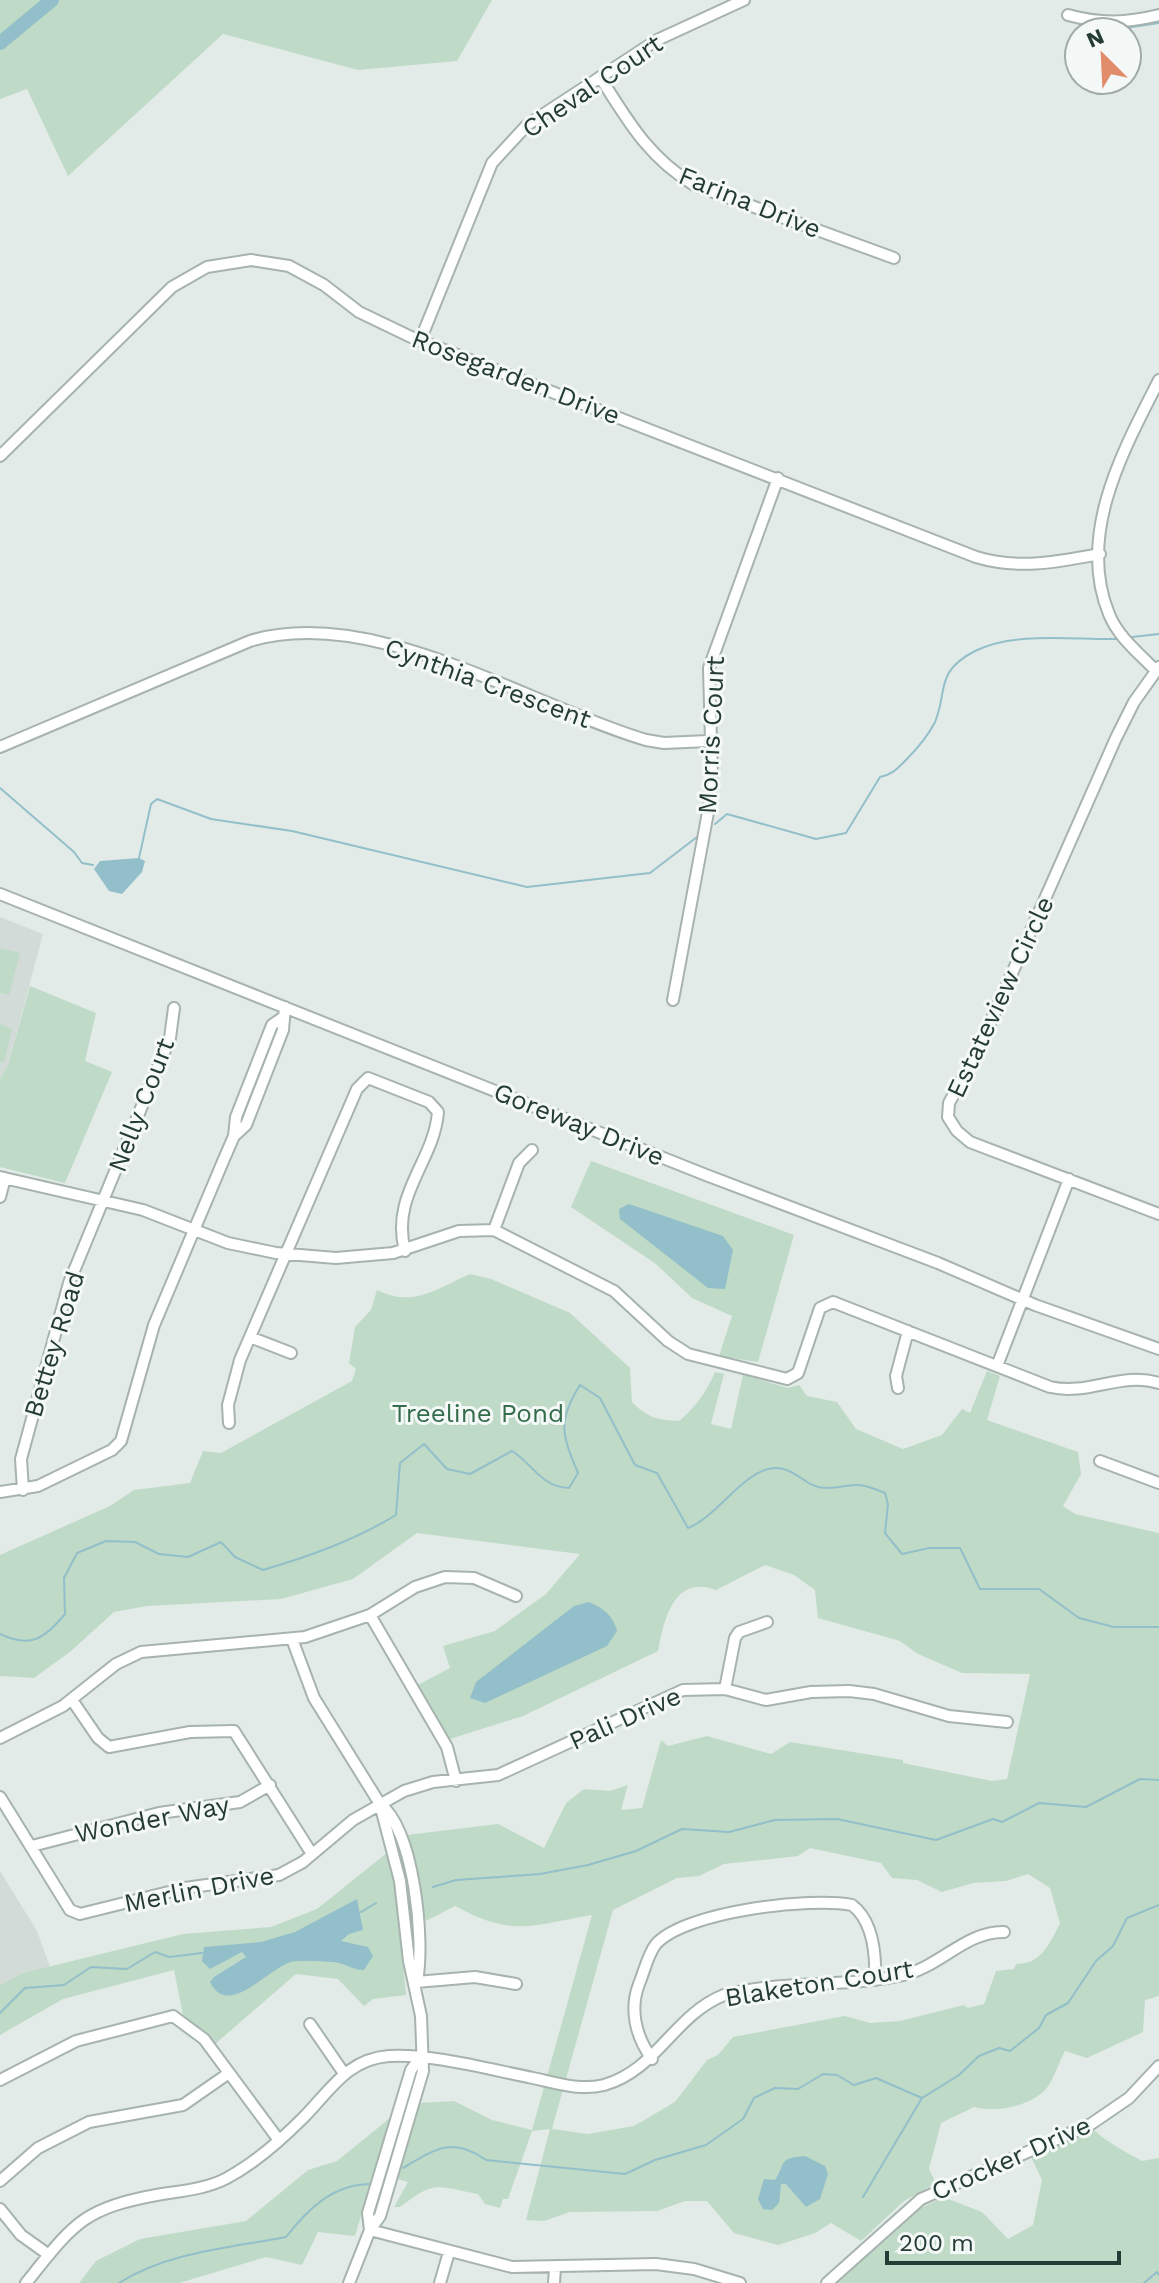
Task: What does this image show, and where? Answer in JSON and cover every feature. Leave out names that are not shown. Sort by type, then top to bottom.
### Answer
[{"type":"street","name":"Cheval Court","points":[[420,341],[492,163],[527,125],[657,40],[744,0]]},
{"type":"street","points":[[1068,15],[1096,22],[1127,23],[1159,15]]},
{"type":"street","name":"Farina Drive","points":[[600,77],[652,155],[672,172],[694,185],[894,258]]},
{"type":"street","name":"Rosegarden Drive","points":[[0,456],[172,287],[207,267],[251,260],[289,266],[324,285],[359,312],[420,341],[1001,564],[1030,566],[1100,554]]},
{"type":"street","points":[[1158,669],[1120,633],[1109,615],[1102,592],[1100,554],[1113,474],[1159,380]]},
{"type":"street","name":"Morris Court","points":[[673,1000],[709,807],[712,778],[708,741],[709,668],[778,478]]},
{"type":"street","name":"Cynthia Crescent","points":[[0,747],[250,641],[280,631],[303,630],[332,632],[450,665],[646,740],[664,743],[708,741]]},
{"type":"street","name":"Estateview Circle","points":[[1158,669],[1134,702],[1116,738],[986,1034],[949,1103],[948,1117],[957,1131],[970,1142],[1159,1214]]},
{"type":"street","name":"Goreway Drive","points":[[0,894],[284,1013],[938,1263],[1022,1300],[1159,1349]]},
{"type":"street","name":"Nelly Court","points":[[103,1201],[170,1038],[174,1008]]},
{"type":"street","points":[[0,1492],[23,1490],[89,1461],[121,1441],[154,1325],[234,1136],[246,1125],[283,1030],[284,1013]]},
{"type":"street","points":[[229,1423],[228,1405],[250,1337],[357,1089],[368,1078],[429,1102],[438,1112],[403,1209],[400,1229],[405,1251]]},
{"type":"street","points":[[494,1230],[519,1163],[532,1150]]},
{"type":"street","points":[[0,1197],[2,1178],[143,1210],[240,1247],[344,1258],[405,1251],[459,1231],[494,1230],[606,1286],[668,1341],[688,1354],[794,1378],[802,1365],[816,1315],[826,1303],[838,1304],[1066,1390],[1095,1388],[1134,1377],[1159,1383]]},
{"type":"street","points":[[997,1366],[1069,1179]]},
{"type":"street","name":"Bettey Road","points":[[23,1490],[21,1464],[69,1283],[103,1201]]},
{"type":"street","points":[[898,1388],[896,1376],[908,1331]]},
{"type":"street","points":[[250,1337],[291,1353]]},
{"type":"street","points":[[1100,1461],[1159,1483]]},
{"type":"street","points":[[0,1738],[72,1700],[116,1664],[141,1652],[292,1639],[370,1615],[415,1587],[445,1577],[474,1578],[516,1596]]},
{"type":"street","points":[[370,1615],[447,1747],[456,1781]]},
{"type":"street","points":[[725,1689],[735,1638],[739,1632],[767,1622]]},
{"type":"street","points":[[292,1639],[310,1689],[380,1804],[400,1881],[409,1961],[416,1982],[421,2027],[419,2059],[423,2071],[380,2216],[370,2230],[349,2283]]},
{"type":"street","name":"Pali Drive","points":[[312,1854],[344,1826],[421,1784],[486,1778],[510,1771],[675,1693],[725,1689],[766,1700],[829,1690],[874,1694],[949,1716],[1007,1722]]},
{"type":"street","points":[[72,1700],[102,1743],[109,1747],[181,1733],[234,1731],[312,1854]]},
{"type":"street","name":"Wonder Way","points":[[32,1846],[159,1813],[235,1804],[270,1785]]},
{"type":"street","name":"Merlin Drive","points":[[0,1797],[70,1910],[80,1914],[185,1888],[270,1878],[293,1868],[312,1854]]},
{"type":"street","points":[[652,2059],[634,2019],[637,1990],[656,1945],[702,1921],[803,1905],[838,1902],[852,1905],[865,1919],[870,1933],[875,1980]]},
{"type":"street","name":"Blaketon Court","points":[[343,2072],[384,2056],[585,2087],[612,2082],[652,2059],[677,2026],[704,2005],[724,1995],[824,1981],[875,1980],[906,1975],[941,1960],[977,1935],[1004,1932]]},
{"type":"street","points":[[416,1982],[475,1977],[516,1984]]},
{"type":"street","points":[[0,2080],[76,2041],[173,2016],[204,2039],[278,2139]]},
{"type":"street","points":[[26,2283],[78,2222],[99,2209],[226,2179],[304,2117],[343,2072],[310,2024]]},
{"type":"street","name":"Crocker Drive","points":[[827,2283],[921,2199],[1091,2124],[1129,2098],[1159,2066]]},
{"type":"street","points":[[0,2181],[38,2148],[76,2128],[122,2114],[183,2105],[229,2073]]},
{"type":"street","points":[[0,2209],[21,2235],[49,2255]]},
{"type":"street","points":[[370,2230],[512,2267],[669,2265],[740,2283]]},
{"type":"street","points":[[440,2283],[449,2252]]},
{"type":"street","points":[[554,2283],[555,2268]]},
{"type":"shaded area","points":[[0,917],[43,934],[8,1065],[0,1079]]},
{"type":"shaded area","points":[[0,1871],[37,1931],[50,1967],[23,1973],[0,1985]]},
{"type":"green space","points":[[0,0],[492,0],[457,61],[358,70],[223,34],[68,176],[27,89],[0,99]]},
{"type":"green space","points":[[0,948],[20,953],[9,995],[0,993]]},
{"type":"green space","points":[[30,986],[96,1013],[85,1061],[112,1072],[65,1183],[0,1167],[0,1079],[8,1065]]},
{"type":"green space","points":[[0,1024],[12,1029],[4,1063],[0,1062]]},
{"type":"green space","points":[[591,1161],[794,1235],[758,1362],[719,1356],[732,1316],[692,1298],[656,1264],[571,1207]]},
{"type":"green space","name":"Treeline Pond","points":[[470,1274],[491,1279],[570,1313],[630,1368],[632,1402],[648,1415],[665,1420],[679,1421],[685,1416],[700,1399],[715,1372],[724,1374],[711,1424],[731,1429],[743,1375],[788,1388],[799,1385],[807,1396],[837,1402],[856,1429],[903,1449],[942,1435],[962,1409],[970,1413],[987,1371],[1000,1376],[987,1420],[1078,1452],[1081,1474],[1063,1506],[1075,1514],[1159,1533],[1159,1996],[1145,2000],[1143,2032],[1087,2058],[1065,2051],[1049,2085],[1034,2098],[1004,2108],[974,2107],[941,2123],[929,2169],[936,2183],[904,2201],[861,2241],[831,2223],[815,2233],[778,2245],[734,2233],[707,2201],[685,2201],[657,2211],[570,2212],[544,2221],[526,2220],[550,2129],[532,2131],[508,2199],[503,2199],[500,2208],[485,2204],[478,2194],[436,2187],[421,2192],[400,2207],[394,2207],[408,2182],[397,2179],[420,2103],[454,2101],[492,2120],[532,2130],[592,1915],[537,1925],[508,1926],[455,1906],[426,1921],[407,1835],[498,1824],[544,1848],[566,1803],[584,1789],[610,1791],[628,1785],[621,1810],[642,1808],[661,1740],[668,1746],[707,1736],[771,1754],[790,1742],[903,1760],[903,1763],[992,1781],[1007,1779],[1030,1674],[962,1673],[918,1654],[900,1641],[818,1618],[815,1590],[794,1575],[765,1565],[716,1590],[690,1588],[681,1594],[668,1613],[658,1651],[523,1716],[450,1739],[416,1686],[450,1668],[443,1646],[495,1631],[546,1594],[580,1554],[417,1533],[353,1579],[281,1599],[147,1606],[114,1612],[71,1651],[34,1678],[0,1676],[0,1555],[110,1506],[134,1490],[190,1483],[203,1451],[221,1453],[352,1381],[356,1369],[349,1363],[355,1327],[371,1310],[377,1290],[390,1295],[413,1297]],"holes":[[[810,1848],[881,1863],[892,1878],[917,1880],[942,1892],[973,1883],[1006,1881],[1028,1874],[1050,1888],[1060,1923],[1049,1945],[1039,1956],[1016,1964],[1014,1969],[996,1971],[984,2004],[968,2008],[964,2005],[900,2021],[870,2023],[845,2016],[733,2037],[718,2055],[707,2060],[675,2102],[634,2126],[588,2134],[552,2129],[613,1910],[677,1878],[699,1876],[724,1864],[798,1856]]]},
{"type":"green space","points":[[388,1852],[396,1888],[406,1995],[373,1999],[364,2006],[338,1979],[296,1974],[215,2044],[183,2015],[174,1970],[63,1999],[0,2035],[0,1985],[23,1973],[183,1934],[271,1927],[317,1909]]},
{"type":"green space","points":[[390,2118],[355,2236],[318,2232],[302,2265],[266,2257],[179,2283],[79,2283],[96,2261],[140,2239],[246,2221],[308,2170],[337,2161]]},
{"type":"green space","points":[[1092,2128],[1142,2161],[1159,2158],[1159,2283],[837,2283],[917,2210],[943,2197],[982,2212],[1008,2239],[1033,2225],[1042,2180],[1031,2157]]},
{"type":"water","points":[[139,858],[145,861],[142,872],[122,894],[109,891],[94,869],[100,861]]},
{"type":"water","points":[[629,1204],[723,1236],[733,1250],[725,1289],[708,1288],[620,1219],[619,1209]]},
{"type":"water","points":[[589,1602],[607,1613],[615,1625],[617,1631],[607,1646],[485,1703],[470,1698],[476,1682],[574,1606]]},
{"type":"water","points":[[357,1899],[363,1930],[349,1934],[341,1941],[368,1947],[373,1956],[364,1970],[334,1962],[297,1961],[229,1996],[218,1993],[210,1982],[246,1957],[242,1952],[210,1969],[202,1961],[204,1947],[261,1942],[295,1932]]},
{"type":"water","points":[[805,2156],[825,2166],[828,2174],[820,2199],[806,2207],[786,2184],[781,2184],[779,2203],[772,2210],[763,2209],[758,2199],[764,2179],[775,2180],[786,2160]]},
{"type":"waterway","points":[[0,43],[52,0]]},
{"type":"waterway","points":[[1143,25],[1159,23]]},
{"type":"waterway","points":[[1132,637],[1159,634]]},
{"type":"waterway","points":[[715,824],[727,814],[816,839],[846,833],[880,777],[899,767],[929,733],[939,711],[944,683],[962,659],[975,651],[1008,641],[1117,639]]},
{"type":"waterway","points":[[0,788],[74,852],[82,863],[93,865]]},
{"type":"waterway","points":[[139,858],[151,804],[157,799],[211,819],[292,831],[527,887],[650,873],[697,837]]},
{"type":"waterway","points":[[0,1634],[29,1641],[51,1629],[65,1614],[64,1578],[77,1553],[106,1541],[135,1542],[159,1554],[188,1557],[221,1542],[235,1557],[263,1570],[347,1540],[396,1515],[400,1463],[424,1444],[447,1469],[470,1474],[512,1451],[551,1484],[569,1488],[578,1473],[564,1428],[568,1409],[580,1385],[600,1398],[635,1465],[657,1473],[688,1528],[710,1514],[752,1477],[763,1471],[781,1468],[818,1487],[860,1485],[885,1493],[888,1504],[885,1533],[902,1554],[929,1548],[960,1548],[980,1589],[1039,1589],[1079,1618],[1114,1627],[1159,1627]]},
{"type":"waterway","points":[[433,1887],[456,1880],[540,1874],[588,1865],[636,1851],[682,1829],[729,1832],[775,1820],[837,1819],[936,1840],[993,1819],[1002,1822],[1039,1803],[1086,1807],[1140,1779],[1159,1780]]},
{"type":"waterway","points":[[361,1912],[376,1903]]},
{"type":"waterway","points":[[863,2197],[922,2098],[959,2075],[979,2056],[999,2048],[1010,2051],[1039,2028],[1046,2015],[1068,2003],[1096,1961],[1113,1946],[1127,1918],[1159,1905]]},
{"type":"waterway","points":[[0,2013],[25,1988],[64,1985],[91,1967],[127,1969],[155,1952],[169,1957],[202,1953]]},
{"type":"waterway","points":[[403,2168],[434,2151],[453,2147],[463,2148],[486,2160],[625,2174],[655,2160],[706,2145],[743,2119],[754,2098],[775,2088],[798,2089],[823,2074],[837,2075],[854,2085],[876,2078],[922,2098]]},
{"type":"waterway","points":[[119,2283],[178,2258],[286,2237],[322,2200],[344,2189],[369,2184]]},
{"type":"waterway","points":[[1144,2283],[1157,2272],[1159,2275]]}]
